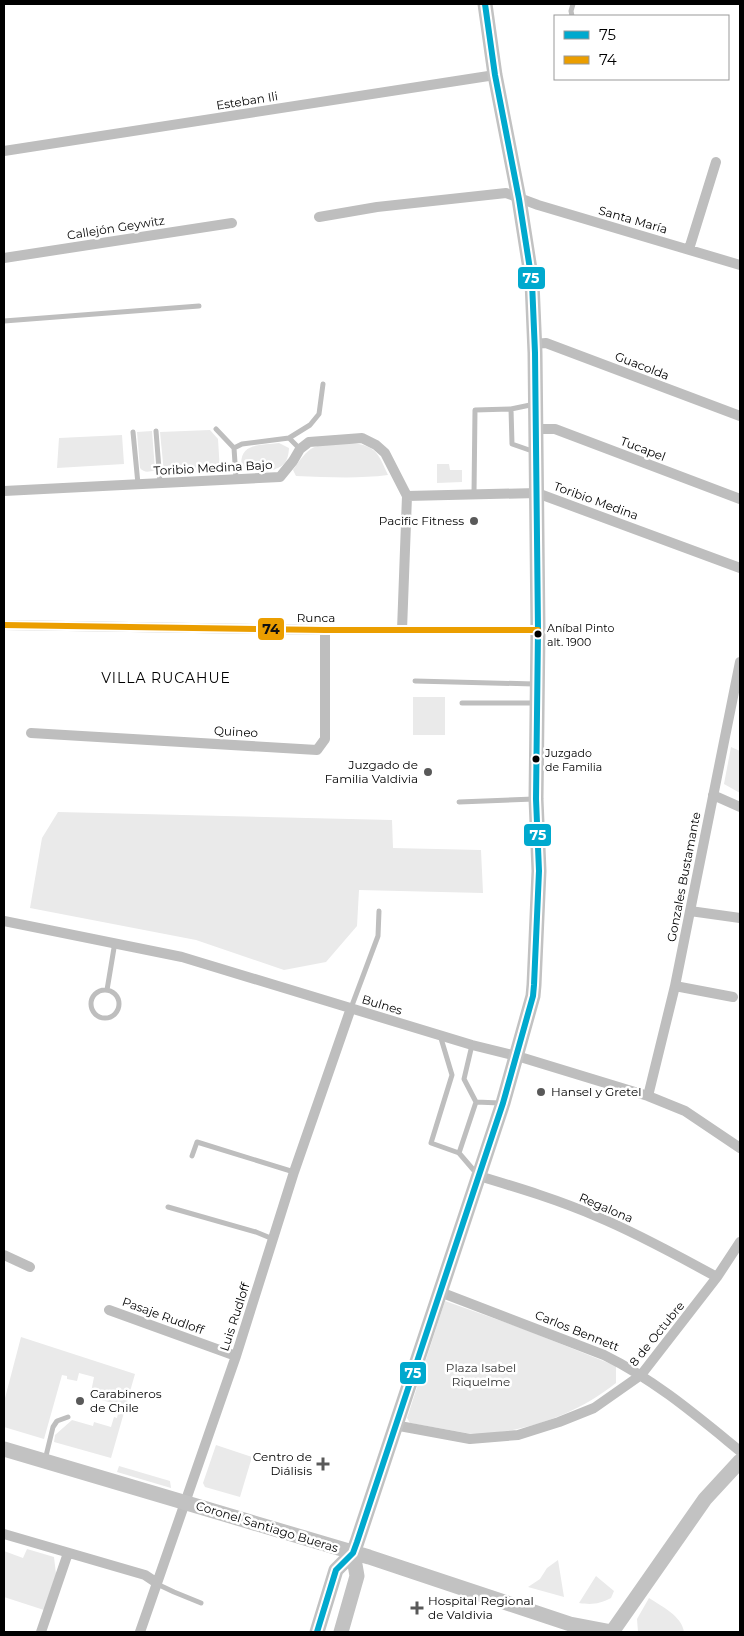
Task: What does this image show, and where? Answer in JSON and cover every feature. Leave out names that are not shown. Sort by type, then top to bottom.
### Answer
[{"type":"main road","points":[[317,1632],[336,1570],[353,1552],[503,1103],[533,996],[539,870],[536,799],[538,684],[537,493],[532,282],[495,75],[485,4]]},
{"type":"main road","name":"Coronel Santiago Bueras","points":[[4,1449],[353,1552],[570,1624],[612,1632],[705,1499],[740,1461]]},
{"type":"main road","points":[[341,1632],[357,1576],[353,1552]]},
{"type":"street","name":"Esteban Ili","points":[[4,151],[495,75]]},
{"type":"street","points":[[689,249],[716,162]]},
{"type":"street","points":[[319,217],[377,208],[506,193],[518,199]]},
{"type":"street","name":"Santa María","points":[[518,199],[689,249],[740,266]]},
{"type":"street","name":"Callejón Geywitz","points":[[4,258],[232,223]]},
{"type":"street","name":"Guacolda","points":[[534,344],[546,343],[740,416]]},
{"type":"street","name":"Tucapel","points":[[536,429],[555,430],[740,499]]},
{"type":"street","points":[[300,449],[309,442],[362,438],[376,445],[385,453],[407,496],[402,630]]},
{"type":"street","name":"Toribio Medina Bajo","points":[[4,492],[160,482],[280,477],[300,449]]},
{"type":"street","name":"Toribio Medina","points":[[407,496],[537,493],[740,568]]},
{"type":"street","name":"Runca","points":[[4,625],[325,630],[538,630]]},
{"type":"street","name":"Quineo","points":[[31,733],[318,750],[325,739],[325,630]]},
{"type":"street","name":"Gonzales Bustamante","points":[[648,1096],[675,986],[740,662]]},
{"type":"street","points":[[713,795],[740,807]]},
{"type":"street","points":[[690,911],[740,918]]},
{"type":"street","name":"Bulnes","points":[[4,921],[182,957],[648,1096],[685,1111],[740,1148]]},
{"type":"street","points":[[675,986],[733,997]]},
{"type":"street","name":"Luis Rudloff","points":[[140,1632],[236,1356],[294,1172],[351,1008]]},
{"type":"street","name":"Regalona","points":[[479,1176],[524,1189],[597,1217],[640,1236],[717,1277]]},
{"type":"street","name":"8 de Octubre","points":[[394,1426],[470,1439],[518,1435],[594,1408],[641,1375],[717,1277],[740,1242]]},
{"type":"street","points":[[4,1255],[30,1267]]},
{"type":"street","name":"Carlos Bennett","points":[[440,1292],[604,1355],[641,1375],[674,1398],[740,1451]]},
{"type":"street","name":"Pasaje Rudloff","points":[[109,1310],[236,1356]]},
{"type":"street","points":[[4,1534],[145,1575],[157,1583]]},
{"type":"street","points":[[41,1632],[68,1553]]},
{"type":"lane","points":[[4,322],[199,306]]},
{"type":"lane","points":[[234,448],[242,444],[289,438],[310,425],[319,414],[323,384]]},
{"type":"lane","points":[[474,494],[475,410],[511,409],[535,404]]},
{"type":"lane","points":[[511,409],[512,444],[536,452]]},
{"type":"lane","points":[[216,429],[234,448],[236,478]]},
{"type":"lane","points":[[156,431],[160,482]]},
{"type":"lane","points":[[133,432],[138,484]]},
{"type":"lane","points":[[289,438],[300,449]]},
{"type":"lane","points":[[415,681],[538,684]]},
{"type":"lane","points":[[462,703],[537,703]]},
{"type":"lane","points":[[459,802],[536,799]]},
{"type":"lane","points":[[351,1008],[378,936],[379,911]]},
{"type":"lane","points":[[107,990],[114,942]]},
{"type":"lane","points":[[107,990],[117,998],[118,1006],[114,1014],[106,1018],[97,1015],[91,1004],[92,999],[98,992],[107,990]]},
{"type":"lane","points":[[440,1035],[452,1075],[430,1143],[459,1153],[479,1176]]},
{"type":"lane","points":[[459,1153],[476,1102],[464,1079],[472,1045]]},
{"type":"lane","points":[[476,1102],[503,1103]]},
{"type":"lane","points":[[192,1156],[197,1142],[294,1172]]},
{"type":"lane","points":[[168,1207],[256,1232],[273,1239]]},
{"type":"lane","points":[[45,1460],[53,1427],[57,1421],[68,1416]]},
{"type":"lane","points":[[157,1583],[202,1603]]},
{"type":"green space","points":[[210,430],[218,439],[220,472],[164,473],[160,432]]},
{"type":"green space","points":[[152,431],[155,470],[149,472],[140,468],[137,432]]},
{"type":"green space","points":[[122,435],[124,464],[57,468],[59,438]]},
{"type":"green space","points":[[279,443],[289,448],[286,462],[277,469],[267,472],[265,464],[248,464],[242,472],[241,462],[246,450],[250,447]]},
{"type":"green space","points":[[350,443],[371,448],[382,461],[388,475],[353,477],[296,476],[293,470],[311,449],[322,445]]},
{"type":"green space","points":[[437,464],[449,464],[450,470],[462,470],[462,482],[437,483]]},
{"type":"green space","points":[[413,697],[445,697],[445,735],[413,735]]},
{"type":"green space","points":[[731,747],[740,751],[740,793],[724,784]]},
{"type":"green space","points":[[58,812],[392,820],[393,848],[481,850],[483,893],[359,890],[357,926],[326,962],[284,970],[196,940],[30,908],[42,838]]},
{"type":"green space","name":"Plaza Isabel Riquelme","points":[[445,1301],[521,1328],[616,1366],[616,1383],[585,1404],[568,1412],[515,1430],[475,1434],[410,1423],[407,1418]]},
{"type":"green space","points":[[21,1337],[135,1374],[111,1458],[54,1442],[55,1435],[72,1420],[93,1426],[94,1422],[111,1427],[114,1417],[117,1418],[120,1405],[90,1397],[94,1377],[79,1373],[77,1381],[67,1379],[67,1376],[62,1375],[44,1439],[4,1427],[4,1402]]},
{"type":"green space","points":[[216,1445],[252,1457],[240,1497],[205,1487],[203,1483]]},
{"type":"green space","points":[[119,1466],[170,1481],[171,1488],[117,1472]]},
{"type":"green space","points":[[27,1549],[54,1557],[56,1574],[44,1610],[4,1597],[4,1551],[23,1558]]},
{"type":"green space","points":[[558,1560],[564,1597],[528,1587],[540,1579],[547,1568]]},
{"type":"green space","points":[[596,1576],[614,1591],[611,1598],[595,1604],[579,1603]]},
{"type":"green space","points":[[649,1598],[675,1616],[684,1632],[638,1632],[637,1619]]},
{"type":"transit line","name":"75","points":[[317,1632],[336,1570],[353,1553],[357,1542],[503,1103],[533,996],[539,871],[536,799],[538,630],[535,353],[532,282],[519,199],[495,75],[485,4]]},
{"type":"transit line","name":"74","points":[[4,625],[325,630],[538,630]]},
{"type":"place","name":"Pacific Fitness","points":[[474,521]]},
{"type":"place","name":"Aníbal Pinto alt. 1900","points":[[538,634]]},
{"type":"place","name":"Juzgado de Familia","points":[[536,759]]},
{"type":"place","name":"Juzgado de Familia Valdivia","points":[[428,772]]},
{"type":"place","name":"Hansel y Gretel","points":[[541,1092]]},
{"type":"place","name":"Carabineros de Chile","points":[[80,1401]]},
{"type":"place","name":"Centro de Diálisis","points":[[323,1464]]},
{"type":"place","name":"Hospital Regional de Valdivia","points":[[417,1608]]},
{"type":"district","name":"VILLA RUCAHUE","points":[[166,678]]}]
